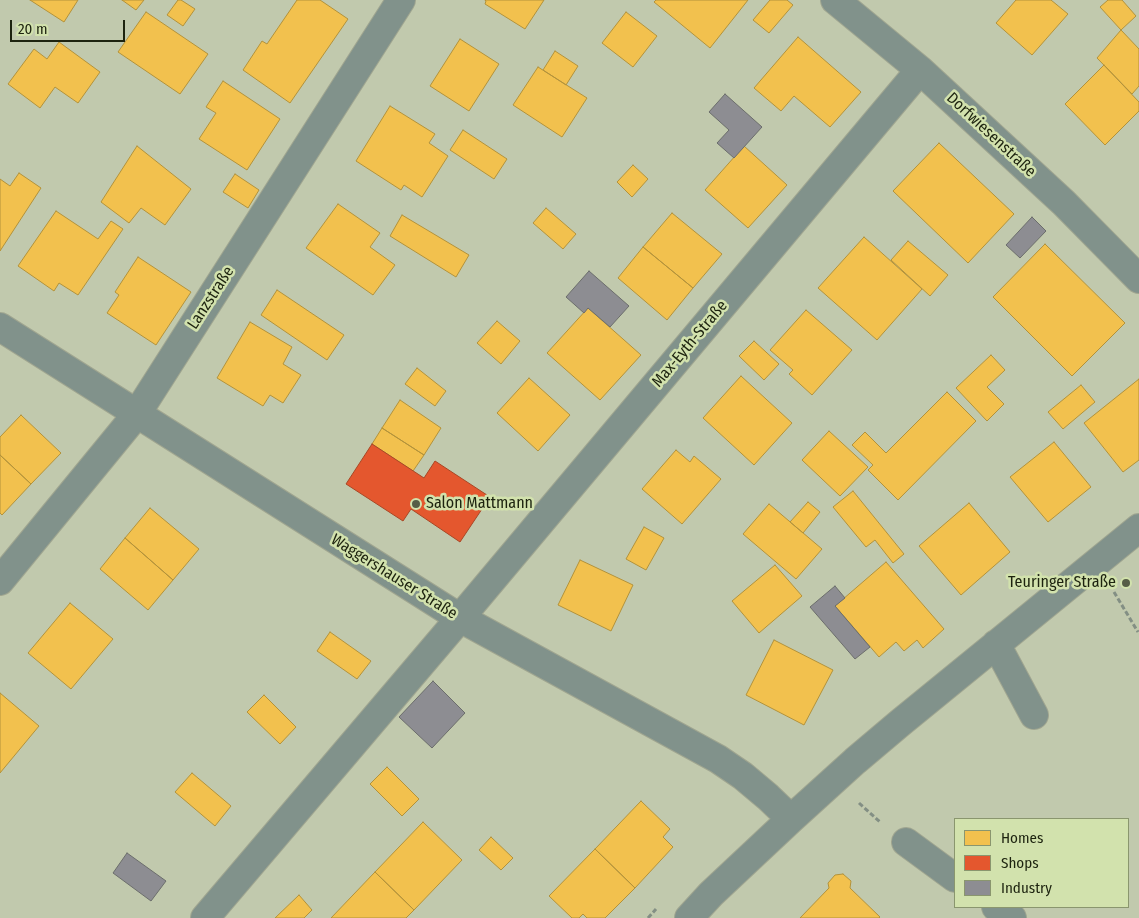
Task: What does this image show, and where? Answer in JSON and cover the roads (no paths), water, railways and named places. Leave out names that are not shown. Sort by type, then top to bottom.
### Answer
[{"type":"street","name":"Lanzstraße","points":[[0,581],[136,414],[401,0]]},
{"type":"street","name":"Dorfwiesenstraße","points":[[835,0],[920,70],[1064,203],[1139,278]]},
{"type":"street","name":"Max-Eyth-Straße","points":[[204,918],[460,618],[920,70]]},
{"type":"street","name":"Waggershauser Straße","points":[[0,327],[460,618],[718,759],[755,786],[791,819]]},
{"type":"street","points":[[689,918],[711,894],[791,819],[900,723],[1139,528]]},
{"type":"street","points":[[996,644],[1034,715]]},
{"type":"street","points":[[906,842],[954,877]]},
{"type":"street","points":[[997,908],[1012,918]]},
{"type":"place","name":"Salon Mattmann","points":[[416,504]]},
{"type":"place","name":"Teuringer Straße","points":[[1126,583]]}]
